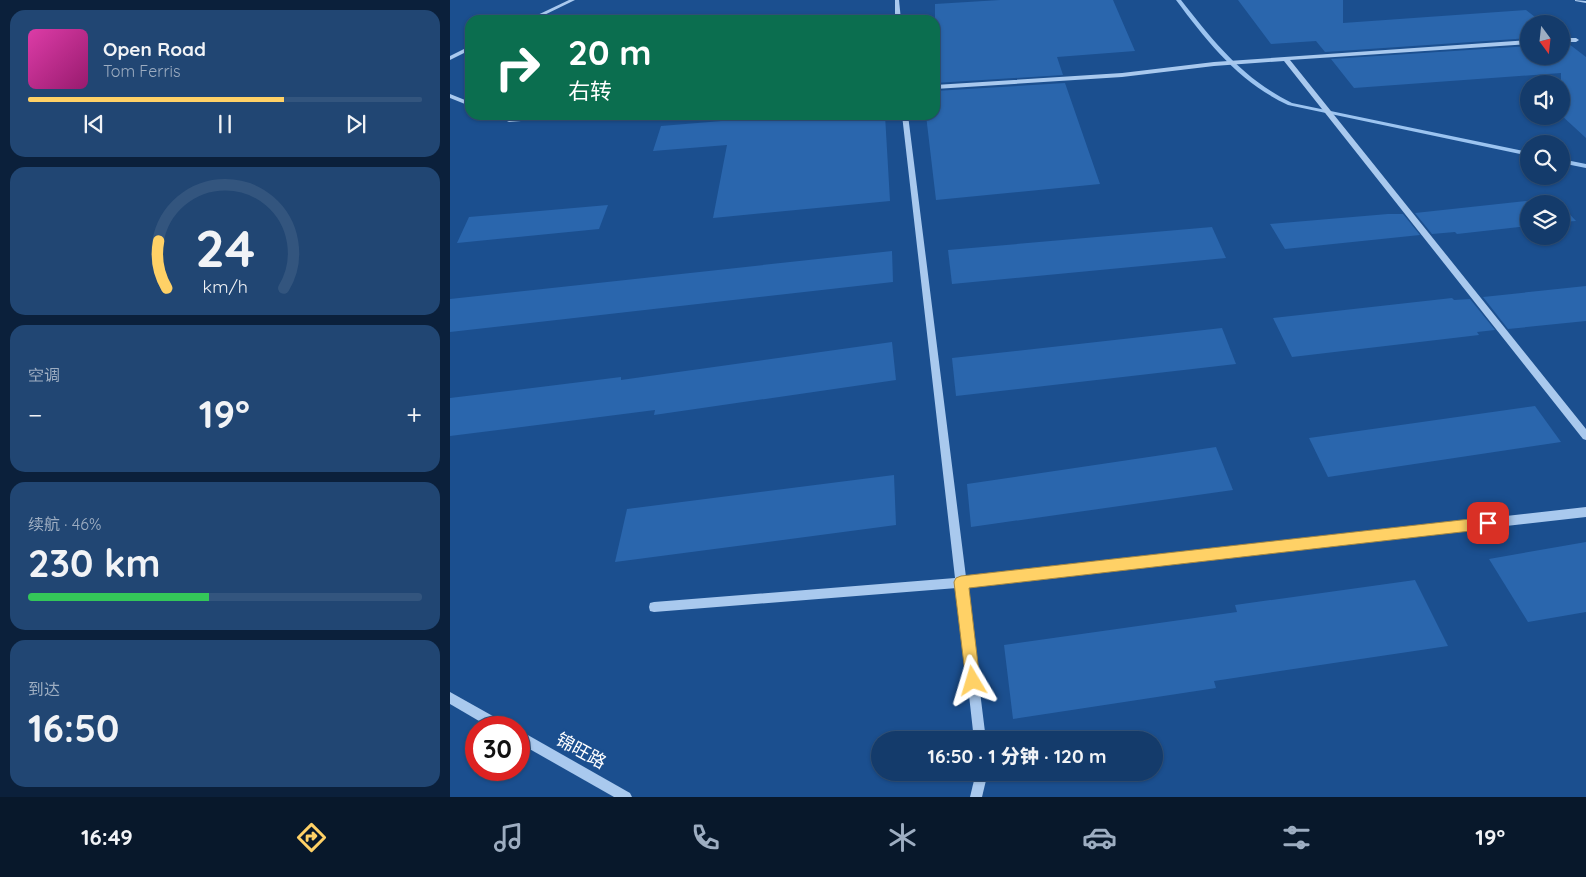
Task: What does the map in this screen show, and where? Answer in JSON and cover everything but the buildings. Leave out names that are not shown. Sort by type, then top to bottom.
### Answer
[{"type":"street","points":[[541,15],[573,0]]},
{"type":"street","points":[[897,0],[898,15]]},
{"type":"street","points":[[1577,0],[1586,2]]},
{"type":"street","points":[[1570,40],[1576,40]]},
{"type":"street","points":[[940,87],[1122,75],[1214,64],[1520,43]]},
{"type":"street","points":[[450,58],[465,50]]},
{"type":"street","points":[[1286,59],[1586,436]]},
{"type":"street","points":[[450,96],[465,102]]},
{"type":"street","points":[[905,120],[979,731]]},
{"type":"street","points":[[654,607],[961,582],[1586,512]]},
{"type":"street","points":[[450,698],[482,716]]},
{"type":"street","name":"锦旺路","points":[[530,742],[626,797]]},
{"type":"street","points":[[976,797],[980,781]]},
{"type":"waterway","points":[[1178,0],[1228,60],[1257,85],[1273,96],[1290,104],[1520,152]]},
{"type":"waterway","points":[[1570,163],[1586,166]]},
{"type":"route","points":[[973,681],[961,582],[995,580],[1488,523]]}]
